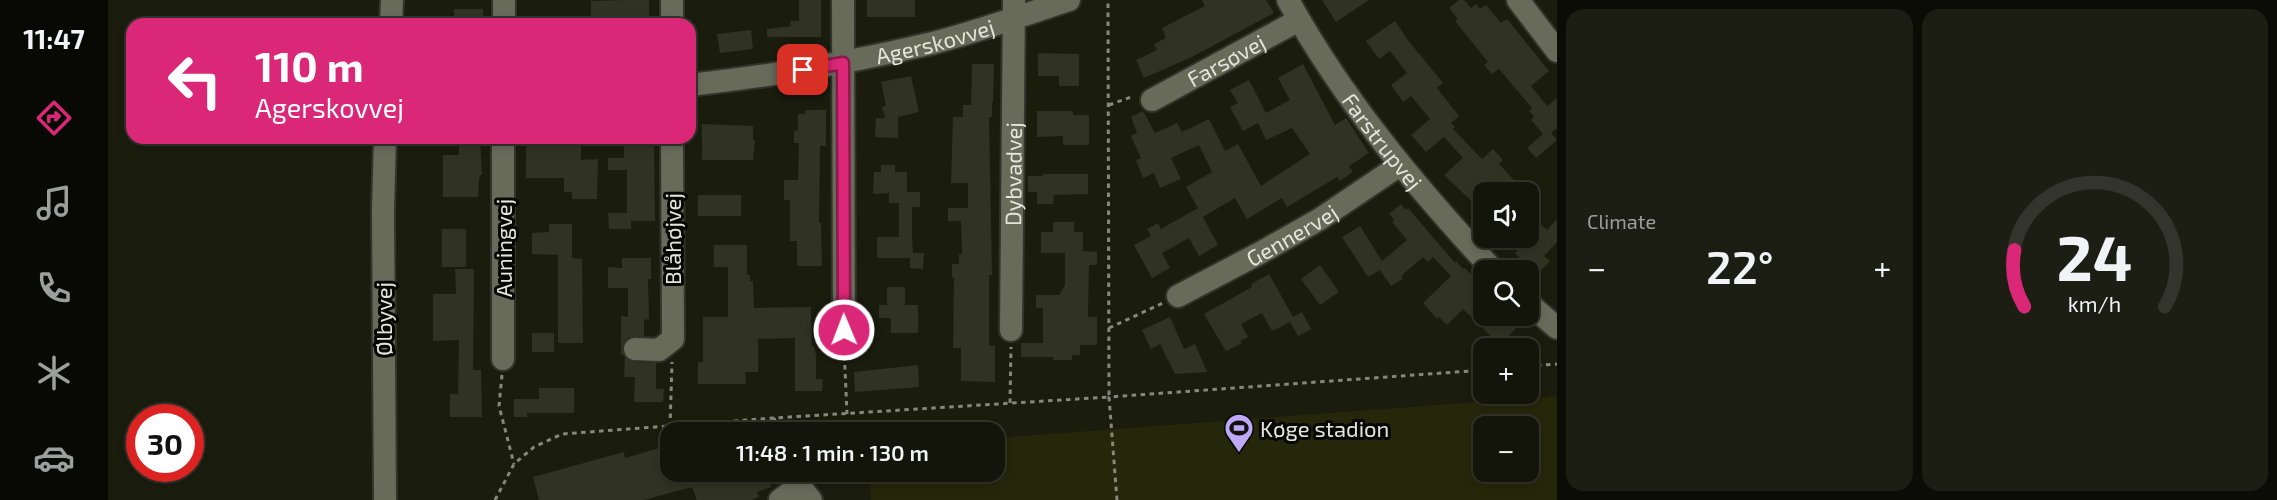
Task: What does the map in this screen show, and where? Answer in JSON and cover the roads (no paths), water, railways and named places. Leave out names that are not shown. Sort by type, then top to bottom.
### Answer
[{"type":"street","points":[[391,18],[392,0]]},
{"type":"street","points":[[504,0],[504,18]]},
{"type":"street","points":[[672,0],[672,18]]},
{"type":"street","points":[[843,0],[844,330]]},
{"type":"street","name":"Agerskovvej","points":[[696,84],[764,77],[843,63],[936,42],[1014,9],[1069,0]]},
{"type":"street","name":"Farstrupvej","points":[[1288,0],[1345,92],[1400,165],[1484,260]]},
{"type":"street","points":[[1518,0],[1557,51]]},
{"type":"street","name":"Dybvadvej","points":[[1011,330],[1014,9]]},
{"type":"street","name":"Farsøvej","points":[[1152,100],[1299,20]]},
{"type":"street","name":"Ølbyvej","points":[[385,144],[383,210],[385,500]]},
{"type":"street","name":"Auningvej","points":[[503,144],[503,359]]},
{"type":"street","name":"Blåhøjvej","points":[[635,349],[659,350],[673,339],[672,144]]},
{"type":"street","name":"Gennervej","points":[[1178,296],[1260,254],[1320,219],[1400,165]]},
{"type":"street","points":[[1539,312],[1557,328]]},
{"type":"street","points":[[780,500],[791,492],[803,490],[811,500]]},
{"type":"place","name":"Køge stadion","points":[[1239,454]]}]
